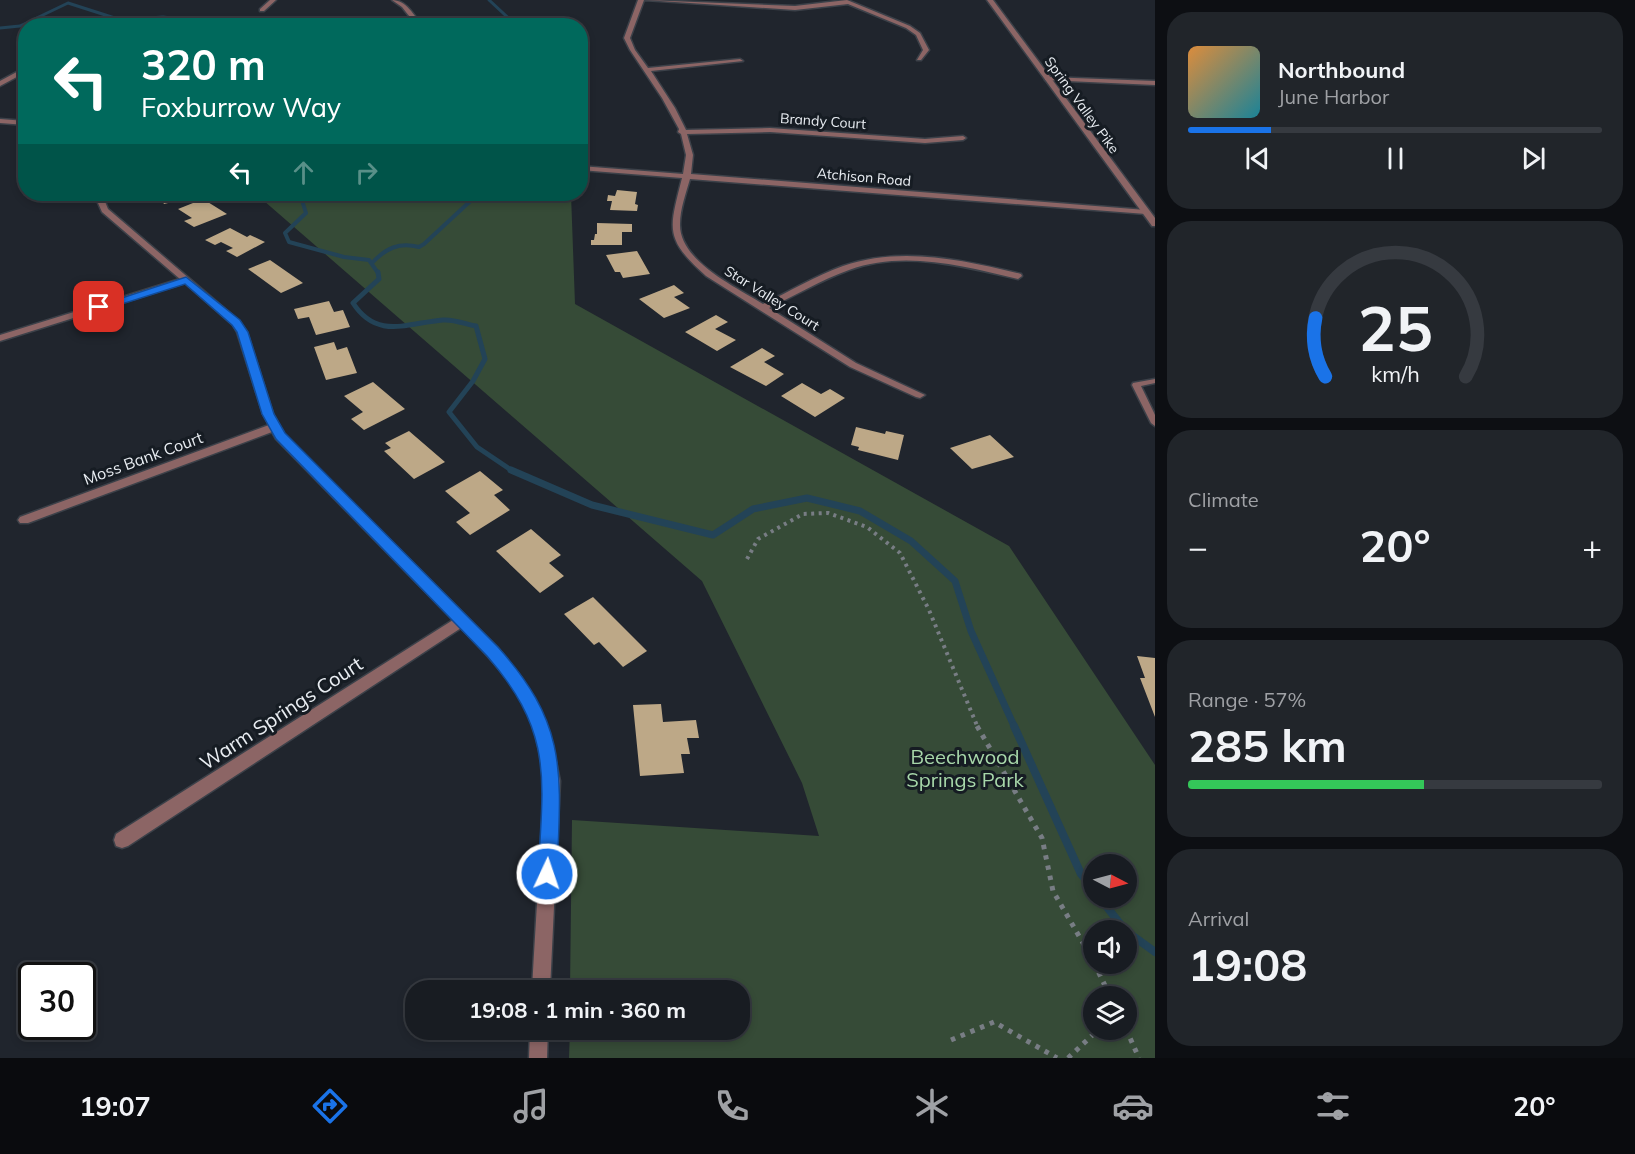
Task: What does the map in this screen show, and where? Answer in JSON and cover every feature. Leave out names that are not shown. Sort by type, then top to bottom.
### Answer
[{"type":"street","points":[[262,10],[273,0]]},
{"type":"street","points":[[395,0],[404,6],[414,18]]},
{"type":"street","name":"Star Valley Court","points":[[641,0],[627,38],[633,53],[671,107],[689,154],[687,176],[674,220],[676,237],[687,256],[709,274],[853,365],[920,395]]},
{"type":"street","points":[[648,0],[795,8],[845,2],[914,31],[926,50],[919,59]]},
{"type":"street","name":"Spring Valley Pike","points":[[990,0],[1155,224]]},
{"type":"street","points":[[646,70],[740,61]]},
{"type":"street","points":[[0,84],[18,74]]},
{"type":"street","points":[[1047,79],[1155,83]]},
{"type":"street","points":[[0,121],[18,122]]},
{"type":"street","name":"Brandy Court","points":[[681,132],[770,130],[925,141],[963,138]]},
{"type":"street","name":"Atchison Road","points":[[588,169],[1146,212]]},
{"type":"street","points":[[101,201],[105,210],[225,311],[242,332],[274,427],[513,675],[531,702],[548,750],[552,781],[542,980]]},
{"type":"street","points":[[762,308],[847,268],[872,261],[937,260],[1018,276]]},
{"type":"street","points":[[0,338],[186,280]]},
{"type":"street","name":"Moss Bank Court","points":[[24,520],[274,427]]},
{"type":"street","name":"Warm Springs Court","points":[[122,840],[462,621]]},
{"type":"street","points":[[538,1058],[539,1040]]},
{"type":"lane","points":[[1155,381],[1136,386],[1155,423]]},
{"type":"path","points":[[747,559],[758,538],[783,523],[803,514],[828,513],[867,527],[900,553],[929,610],[972,718],[1042,838],[1053,891],[1083,944]]},
{"type":"path","points":[[951,1040],[993,1022],[1057,1058]]},
{"type":"path","points":[[1068,1058],[1087,1040]]},
{"type":"path","points":[[1131,1040],[1139,1058]]},
{"type":"green space","name":"Beechwood Springs Park","points":[[264,201],[571,201],[575,304],[1009,546],[1155,765],[1155,1058],[569,1058],[570,1040],[750,1040],[750,980],[570,980],[572,820],[819,836],[802,783],[702,581]]},
{"type":"building","points":[[617,190],[637,192],[635,204],[638,205],[637,211],[610,210],[612,201],[607,201],[608,195],[615,196]]},
{"type":"building","points":[[198,201],[206,201],[227,214],[194,227],[184,221],[192,218],[178,209]]},
{"type":"building","points":[[597,223],[632,224],[632,232],[622,232],[622,245],[591,245],[591,240],[594,240],[597,234]]},
{"type":"building","points":[[230,228],[247,237],[250,235],[265,242],[237,257],[226,251],[233,248],[221,242],[215,245],[205,240]]},
{"type":"building","points":[[637,251],[650,274],[623,278],[620,272],[615,272],[606,255]]},
{"type":"building","points":[[270,260],[303,283],[281,293],[248,269]]},
{"type":"building","points":[[674,285],[684,293],[674,297],[690,308],[664,318],[639,299]]},
{"type":"building","points":[[329,301],[334,312],[343,310],[350,327],[316,335],[309,317],[298,319],[294,309]]},
{"type":"building","points":[[716,315],[728,322],[715,329],[736,340],[717,351],[685,332]]},
{"type":"building","points":[[334,342],[337,350],[347,347],[357,373],[326,380],[314,347]]},
{"type":"building","points":[[762,348],[775,356],[764,362],[784,374],[766,386],[730,367]]},
{"type":"building","points":[[373,382],[405,409],[364,430],[351,419],[363,412],[344,396]]},
{"type":"building","points":[[802,383],[821,394],[830,389],[845,398],[815,417],[781,396]]},
{"type":"building","points":[[856,427],[885,434],[886,431],[904,435],[898,460],[858,450],[859,447],[851,445]]},
{"type":"building","points":[[409,431],[445,462],[414,479],[384,451],[391,448],[385,443]]},
{"type":"building","points":[[990,435],[1014,457],[972,469],[950,448]]},
{"type":"building","points":[[480,471],[503,490],[494,495],[510,510],[470,535],[456,522],[470,513],[445,491]]},
{"type":"building","points":[[531,529],[561,555],[549,563],[564,576],[540,593],[496,551]]},
{"type":"building","points":[[593,597],[647,651],[623,667],[599,642],[594,645],[564,614]]},
{"type":"building","points":[[1137,656],[1155,658],[1155,717],[1140,678],[1145,678]]},
{"type":"building","points":[[661,704],[663,722],[696,720],[699,738],[687,738],[690,754],[681,754],[684,773],[640,776],[633,705]]},
{"type":"waterway","points":[[489,0],[508,18]]},
{"type":"waterway","points":[[37,18],[68,3],[115,18]]},
{"type":"waterway","points":[[149,18],[172,18]]},
{"type":"waterway","points":[[0,28],[18,26]]},
{"type":"waterway","points":[[302,201],[306,213],[285,233],[289,242],[344,257],[369,260],[378,273]]},
{"type":"waterway","points":[[372,263],[382,253],[393,248],[405,245],[419,247],[424,244],[470,201]]},
{"type":"waterway","points":[[378,272],[379,279],[353,303],[372,322],[405,326],[447,320],[476,326],[485,359],[473,381],[449,412],[477,447],[511,470]]},
{"type":"waterway","points":[[511,470],[592,505],[713,535],[753,509],[807,498],[860,511],[911,541],[955,581],[971,631],[1015,728]]},
{"type":"waterway","points":[[1014,726],[1083,876]]},
{"type":"waterway","points":[[1108,908],[1117,920]]},
{"type":"waterway","points":[[1137,939],[1155,952]]},
{"type":"route","points":[[99,307],[186,280],[236,322],[242,332],[268,414],[280,436],[492,651],[513,675],[531,702],[540,721],[548,750],[552,781],[547,874]]}]
